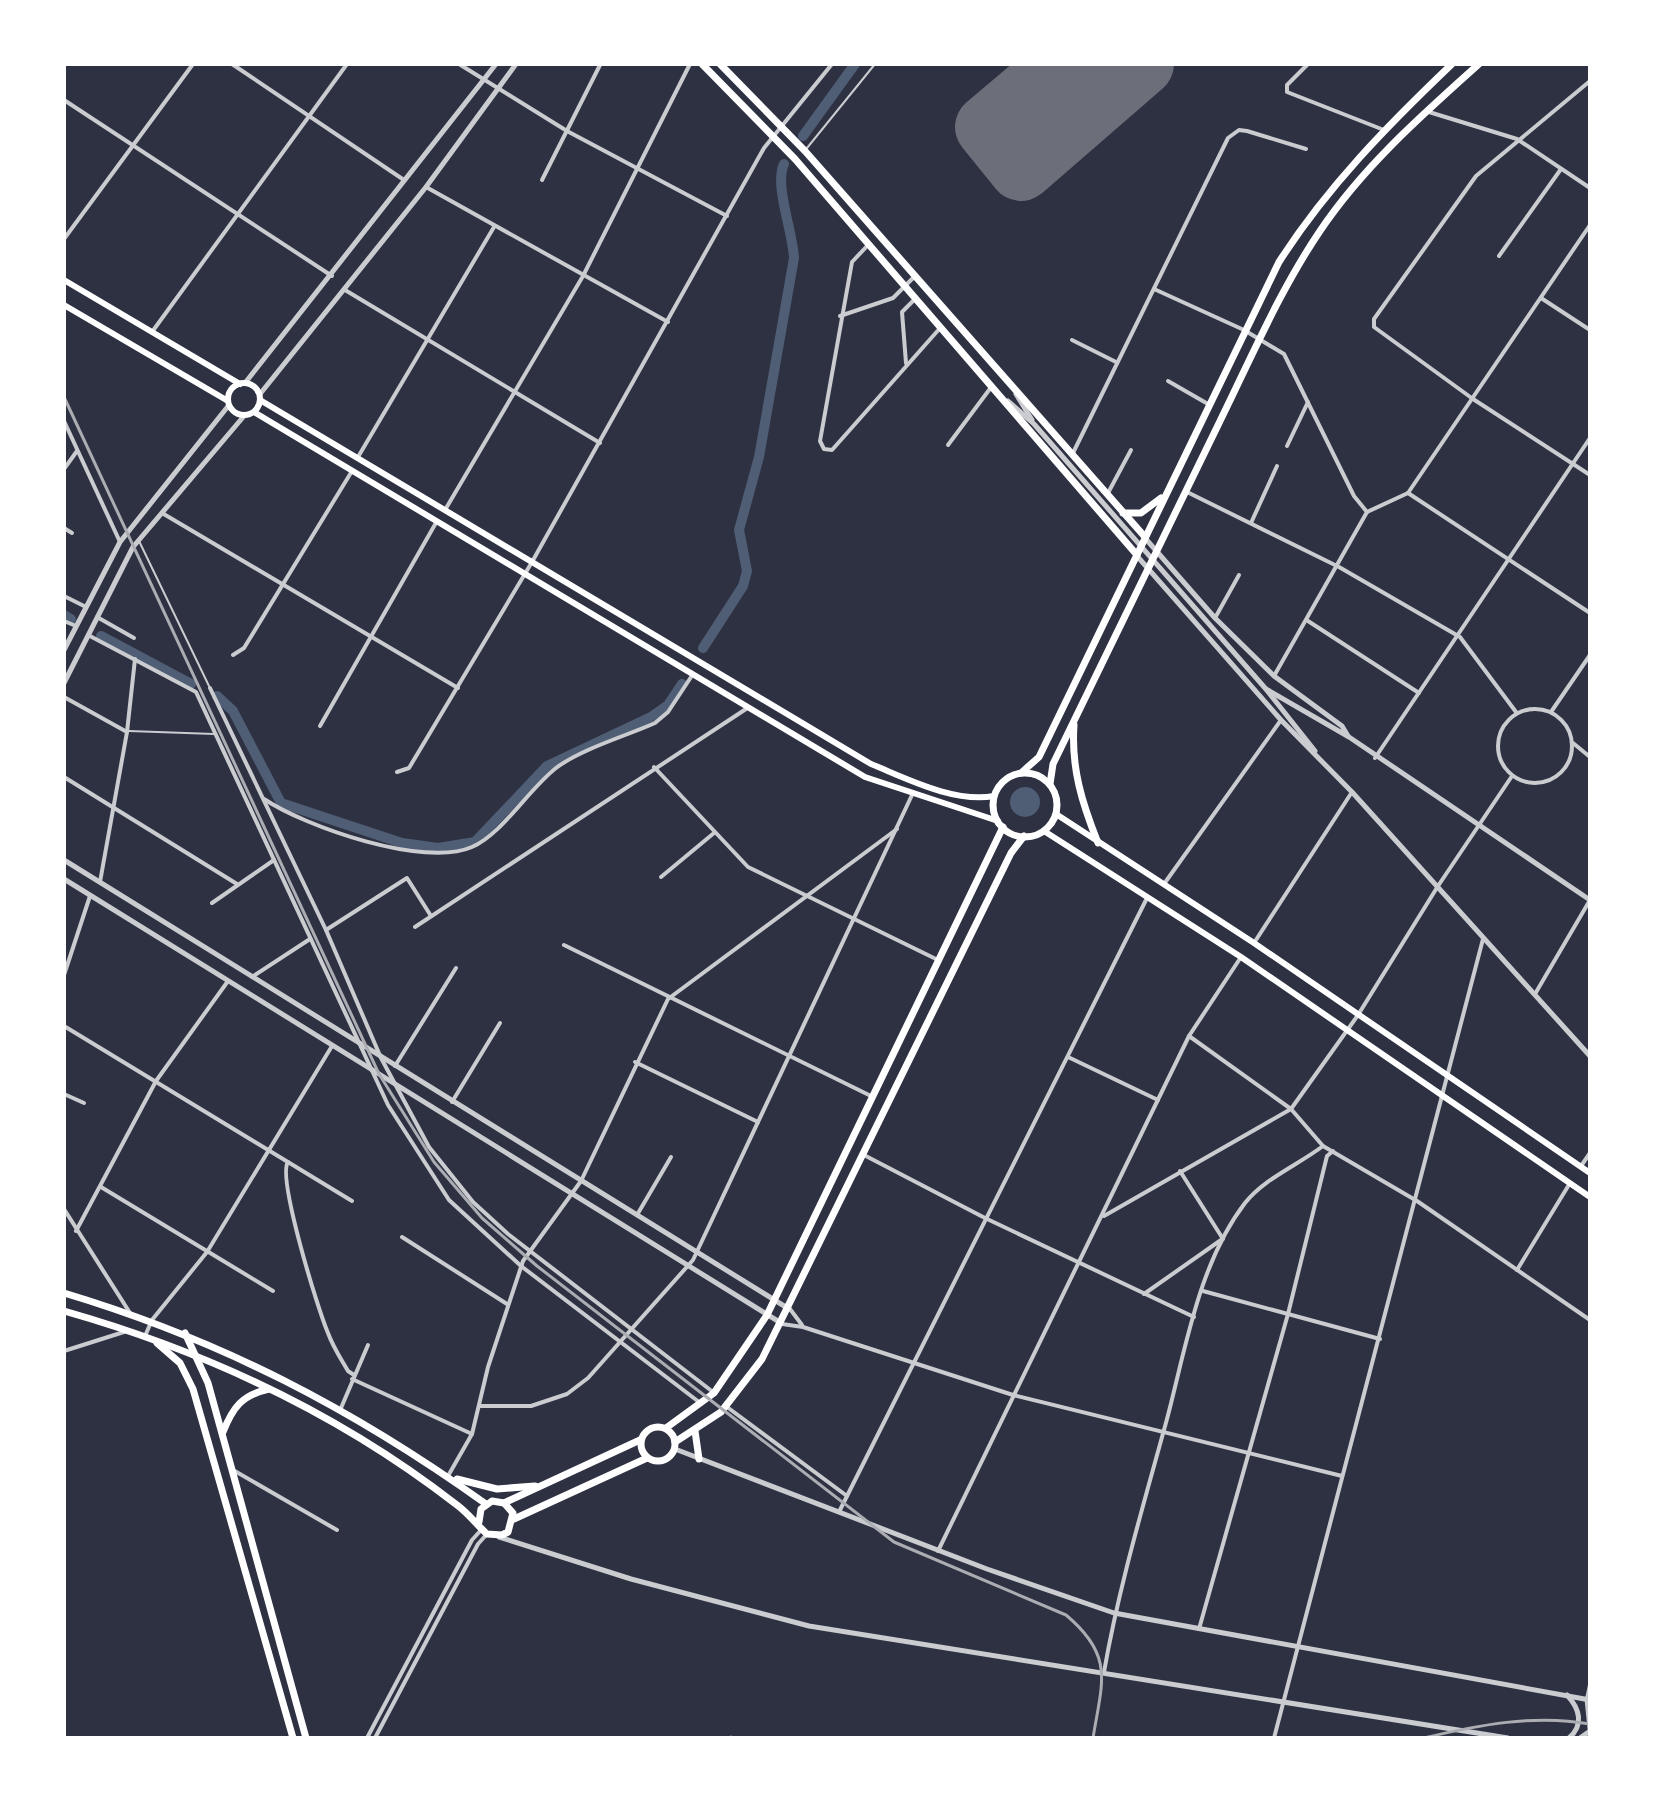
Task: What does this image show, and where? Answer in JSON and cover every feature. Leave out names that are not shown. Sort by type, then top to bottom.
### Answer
[{"type":"main road","points":[[702,64],[795,159],[1137,555]]},
{"type":"main road","points":[[720,64],[784,127],[1145,537]]},
{"type":"main road","points":[[64,1293],[152,1320],[271,1371],[341,1408],[486,1504],[504,1503],[556,1482],[640,1440],[650,1428],[666,1428],[714,1393],[775,1300],[938,960],[1000,824],[994,796],[1004,781],[1021,773],[1039,757],[1279,262],[1305,221],[1357,157],[1452,64]]},
{"type":"main road","points":[[1050,784],[1053,764],[1074,719],[1258,339],[1322,229],[1373,165],[1479,64]]},
{"type":"main road","points":[[64,280],[242,383],[445,510],[871,764],[917,783],[969,797],[994,796]]},
{"type":"main road","points":[[64,305],[228,403],[234,413],[244,416],[254,412],[260,397]]},
{"type":"main road","points":[[228,403],[230,390],[242,383]]},
{"type":"main road","points":[[254,412],[865,777],[1000,824],[1024,836]]},
{"type":"main road","points":[[1122,512],[1150,510],[1166,494]]},
{"type":"main road","points":[[1074,719],[1072,751],[1077,783],[1098,843]]},
{"type":"main road","points":[[64,1311],[131,1330],[193,1353],[269,1389],[381,1453],[486,1530],[508,1532],[514,1519],[647,1458],[660,1462],[675,1446],[726,1407],[762,1359],[790,1309],[862,1154],[1011,853],[1024,836],[1044,831],[1056,814],[1055,793],[1050,784],[1037,775],[1021,773]]},
{"type":"main road","points":[[1056,814],[1254,943],[1590,1173]]},
{"type":"main road","points":[[1044,831],[1241,957],[1590,1197]]},
{"type":"main road","points":[[185,1333],[208,1383],[223,1432],[306,1738]]},
{"type":"main road","points":[[145,1336],[168,1350],[193,1389],[293,1738]]},
{"type":"main road","points":[[223,1432],[232,1409],[251,1393],[269,1389]]},
{"type":"main road","points":[[666,1428],[675,1446]]},
{"type":"main road","points":[[695,1431],[699,1459]]},
{"type":"main road","points":[[640,1440],[647,1458]]},
{"type":"main road","points":[[448,1476],[473,1484],[516,1490],[556,1482]]},
{"type":"main road","points":[[504,1503],[514,1519]]},
{"type":"main road","points":[[486,1504],[478,1515],[486,1530]]},
{"type":"street","points":[[64,239],[193,64]]},
{"type":"street","points":[[232,64],[406,182]]},
{"type":"street","points":[[152,332],[347,64]]},
{"type":"street","points":[[459,64],[567,131],[727,216]]},
{"type":"street","points":[[242,383],[332,276],[496,64]]},
{"type":"street","points":[[260,397],[426,187],[516,64]]},
{"type":"street","points":[[445,510],[583,276],[690,64]]},
{"type":"street","points":[[397,772],[409,768],[458,688],[773,137],[832,64]]},
{"type":"street","points":[[1308,64],[1287,85],[1287,92],[1385,130]]},
{"type":"street","points":[[542,180],[600,65]]},
{"type":"street","points":[[1590,81],[1476,176],[1374,319],[1374,327],[1473,399],[1590,475]]},
{"type":"street","points":[[64,100],[332,276]]},
{"type":"street","points":[[1426,112],[1517,139],[1590,188]]},
{"type":"street","points":[[1072,455],[1228,138],[1239,130],[1247,131],[1306,149]]},
{"type":"street","points":[[1499,256],[1561,169]]},
{"type":"street","points":[[426,187],[668,322]]},
{"type":"street","points":[[1274,676],[1339,567],[1367,512],[1408,493],[1590,225]]},
{"type":"street","points":[[358,457],[494,227]]},
{"type":"street","points":[[869,244],[852,262],[840,316],[820,441],[824,449],[832,450],[941,327]]},
{"type":"street","points":[[840,316],[893,298],[915,277]]},
{"type":"street","points":[[1154,289],[1244,330],[1284,354],[1354,496],[1367,512]]},
{"type":"street","points":[[345,290],[600,443]]},
{"type":"street","points":[[1541,298],[1590,330]]},
{"type":"street","points":[[906,364],[902,312],[915,299]]},
{"type":"street","points":[[1072,340],[1117,362]]},
{"type":"street","points":[[1168,381],[1208,404]]},
{"type":"street","points":[[948,445],[992,386]]},
{"type":"street","points":[[1011,386],[1034,424]]},
{"type":"street","points":[[1000,395],[1034,424],[1265,688],[1335,777]]},
{"type":"street","points":[[1287,446],[1308,402]]},
{"type":"street","points":[[64,650],[120,542],[228,403]]},
{"type":"street","points":[[64,683],[139,540],[244,416]]},
{"type":"street","points":[[64,421],[120,542]]},
{"type":"street","points":[[1375,758],[1460,637],[1590,438]]},
{"type":"street","points":[[64,469],[77,450]]},
{"type":"street","points":[[1107,495],[1131,450]]},
{"type":"street","points":[[1251,523],[1277,466]]},
{"type":"street","points":[[233,655],[244,648],[352,471]]},
{"type":"street","points":[[1185,491],[1339,567],[1460,637],[1516,712]]},
{"type":"street","points":[[1408,493],[1590,613]]},
{"type":"street","points":[[162,513],[458,688]]},
{"type":"street","points":[[320,726],[437,521]]},
{"type":"street","points":[[64,528],[72,533]]},
{"type":"street","points":[[1145,537],[1215,618],[1274,676],[1342,726],[1349,737]]},
{"type":"street","points":[[1137,555],[1281,720],[1352,792],[1590,1056]]},
{"type":"street","points":[[1215,618],[1239,575]]},
{"type":"street","points":[[64,596],[86,607]]},
{"type":"street","points":[[97,617],[134,638]]},
{"type":"street","points":[[64,621],[76,626]]},
{"type":"street","points":[[1308,621],[1419,693]]},
{"type":"street","points":[[88,635],[196,692],[370,1068],[415,1152],[449,1200],[522,1263],[701,1404]]},
{"type":"street","points":[[1551,712],[1590,655]]},
{"type":"street","points":[[100,885],[127,732],[135,659]]},
{"type":"street","points":[[262,798],[293,814],[422,855],[462,850],[488,837],[558,766],[655,723],[668,712],[693,674]]},
{"type":"street","points":[[210,688],[326,930],[381,1058],[429,1147],[473,1202],[530,1251],[714,1393]]},
{"type":"street","points":[[1265,688],[1349,737],[1375,758],[1590,900],[1535,994]]},
{"type":"street","points":[[64,697],[127,732]]},
{"type":"street","points":[[415,927],[749,707]]},
{"type":"street","points":[[1573,743],[1565,769],[1554,779],[1526,783],[1512,776],[1499,756],[1497,744],[1500,732],[1516,712],[1534,709],[1551,712],[1569,730],[1573,743],[1590,757]]},
{"type":"street","points":[[1164,884],[1281,720]]},
{"type":"street","points":[[654,767],[748,867],[938,960]]},
{"type":"street","points":[[1102,1217],[1291,1109],[1358,1015],[1438,886],[1512,776]]},
{"type":"street","points":[[64,777],[237,884]]},
{"type":"street","points":[[1254,943],[1352,792]]},
{"type":"street","points":[[480,1406],[511,1408],[550,1402],[588,1378],[688,1266],[912,795]]},
{"type":"street","points":[[448,1476],[472,1434],[507,1304],[522,1263],[581,1181],[635,1062],[668,999],[897,829]]},
{"type":"street","points":[[661,877],[714,833]]},
{"type":"street","points":[[64,860],[637,1215],[695,1256],[790,1309],[803,1327]]},
{"type":"street","points":[[212,903],[274,860]]},
{"type":"street","points":[[326,930],[407,878],[431,916]]},
{"type":"street","points":[[64,879],[782,1324],[803,1327],[1013,1395],[1342,1476]]},
{"type":"street","points":[[64,975],[90,896]]},
{"type":"street","points":[[838,1513],[1148,896]]},
{"type":"street","points":[[1274,1738],[1417,1201],[1483,937]]},
{"type":"street","points":[[252,977],[310,939]]},
{"type":"street","points":[[564,945],[668,999],[873,1096]]},
{"type":"street","points":[[938,1551],[1189,1036],[1241,957]]},
{"type":"street","points":[[395,1066],[456,968]]},
{"type":"street","points":[[76,1231],[156,1081],[228,981]]},
{"type":"street","points":[[452,1102],[500,1023]]},
{"type":"street","points":[[64,1026],[352,1201]]},
{"type":"street","points":[[1189,1036],[1291,1109],[1323,1146],[1417,1201],[1590,1320]]},
{"type":"street","points":[[145,1336],[152,1320],[207,1252],[332,1046]]},
{"type":"street","points":[[1068,1057],[1158,1100]]},
{"type":"street","points":[[635,1062],[758,1122]]},
{"type":"street","points":[[64,1094],[84,1103]]},
{"type":"street","points":[[1104,1672],[1114,1613],[1194,1317],[1223,1239],[1247,1201],[1273,1178],[1323,1146]]},
{"type":"street","points":[[1198,1631],[1288,1314],[1327,1156],[1333,1151]]},
{"type":"street","points":[[1581,1166],[1590,1153]]},
{"type":"street","points":[[862,1154],[985,1218],[1194,1317]]},
{"type":"street","points":[[637,1215],[671,1157]]},
{"type":"street","points":[[288,1162],[284,1170],[289,1201],[326,1329],[348,1371],[353,1377],[472,1434]]},
{"type":"street","points":[[1180,1171],[1223,1239]]},
{"type":"street","points":[[1517,1270],[1570,1183]]},
{"type":"street","points":[[101,1187],[273,1291]]},
{"type":"street","points":[[64,1209],[130,1313]]},
{"type":"street","points":[[402,1237],[507,1304]]},
{"type":"street","points":[[1144,1294],[1223,1239]]},
{"type":"street","points":[[1203,1291],[1380,1339]]},
{"type":"street","points":[[64,1351],[131,1330]]},
{"type":"street","points":[[341,1408],[368,1345]]},
{"type":"street","points":[[726,1407],[847,1496]]},
{"type":"street","points":[[675,1446],[699,1459],[838,1513],[1114,1613],[1198,1631],[1588,1699]]},
{"type":"street","points":[[231,1468],[337,1530]]},
{"type":"street","points":[[486,1530],[631,1579],[809,1626],[1508,1738]]},
{"type":"street","points":[[367,1738],[472,1540],[486,1530]]},
{"type":"street","points":[[375,1738],[486,1530]]},
{"type":"street","points":[[1580,1738],[1590,1730],[1590,1685]]},
{"type":"street","points":[[1567,1695],[1580,1717],[1578,1728],[1569,1738]]},
{"type":"lane","points":[[795,159],[805,151],[875,64]]},
{"type":"lane","points":[[139,540],[210,688]]},
{"type":"lane","points":[[127,732],[215,734]]},
{"type":"water","points":[[1025,787],[1036,791],[1040,802],[1036,813],[1025,817],[1014,813],[1010,802],[1014,791]]},
{"type":"waterway","points":[[803,136],[855,64]]},
{"type":"waterway","points":[[703,648],[743,586],[747,571],[739,530],[759,457],[794,258],[781,184],[784,164]]},
{"type":"waterway","points":[[64,615],[71,619]]},
{"type":"waterway","points":[[101,636],[191,684]]},
{"type":"waterway","points":[[217,696],[233,711],[281,803],[402,843],[438,848],[475,842],[547,766],[651,717],[668,705],[682,684]]},
{"type":"runway","points":[[1080,64],[1047,76],[987,127],[1021,169],[1142,64]]},
{"type":"railway","points":[[64,397],[379,1074],[434,1162],[482,1218],[537,1266],[894,1542],[1066,1615],[1082,1630],[1098,1657],[1101,1685],[1093,1738]]},
{"type":"railway","points":[[1424,1738],[1486,1725],[1528,1721],[1590,1724]]}]
